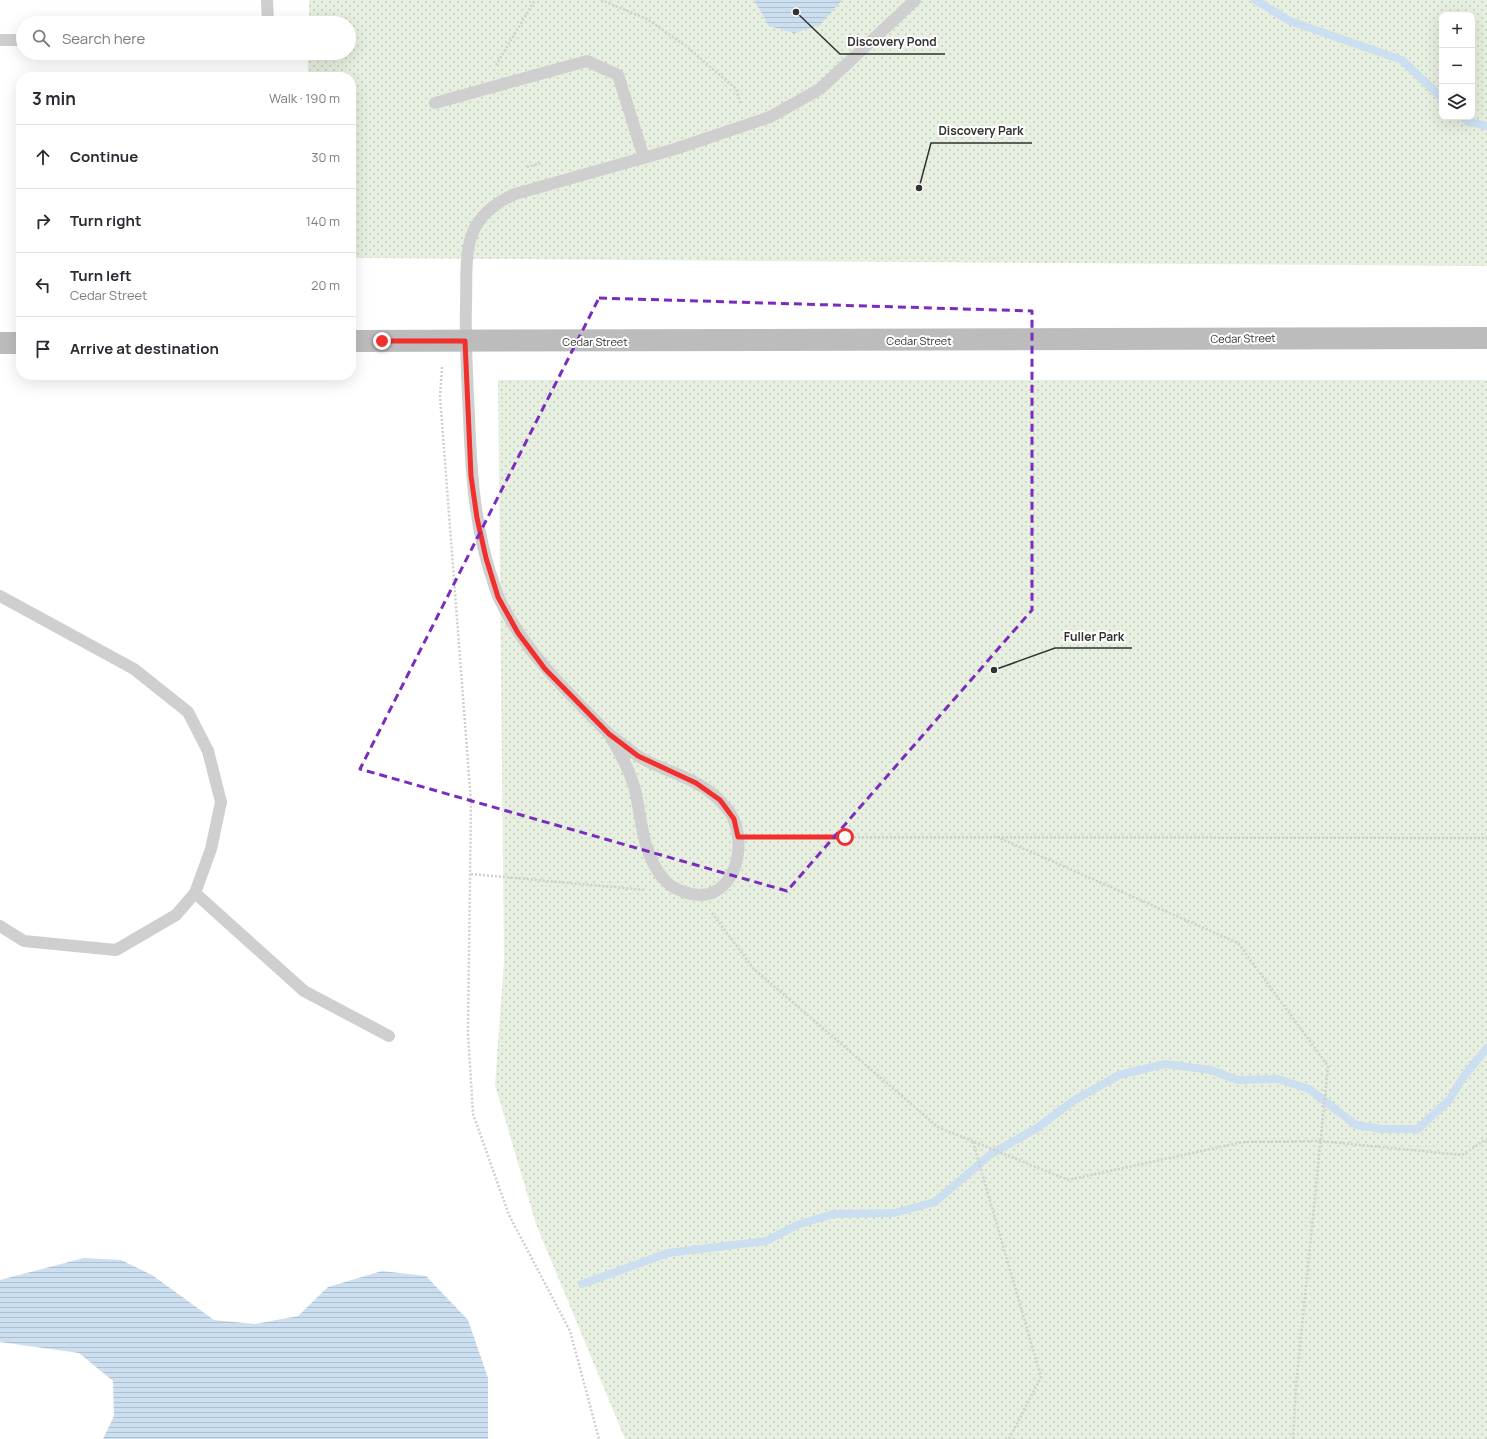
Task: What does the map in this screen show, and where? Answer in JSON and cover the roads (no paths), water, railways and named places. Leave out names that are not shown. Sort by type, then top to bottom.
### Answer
[{"type":"main road","name":"Cedar Street","points":[[356,341],[1173,340],[1281,337],[1487,338]]},
{"type":"main road","points":[[0,343],[16,343]]},
{"type":"lane","points":[[267,0],[268,16]]},
{"type":"lane","points":[[609,734],[629,771],[636,793],[644,842],[662,878],[672,888],[699,895],[711,894],[724,885],[734,871],[739,856],[738,837],[734,819],[720,800],[696,783],[638,756],[609,734],[545,669],[518,633],[498,597],[486,558],[477,518],[471,476],[465,341],[468,260],[473,232],[481,218],[498,202],[515,194],[675,150],[770,117],[820,89],[915,0]]},
{"type":"lane","points":[[0,40],[16,40]]},
{"type":"lane","points":[[435,104],[587,61],[618,75],[644,158]]},
{"type":"lane","points":[[0,596],[134,669],[188,712],[208,751],[221,802],[211,849],[196,893],[176,915],[116,950],[24,941],[0,926]]},
{"type":"lane","points":[[196,893],[304,991],[389,1036]]},
{"type":"water","points":[[754,0],[842,0],[820,25],[794,33],[769,26]]},
{"type":"water","points":[[84,1258],[121,1260],[152,1275],[214,1320],[255,1324],[298,1316],[328,1287],[382,1271],[426,1276],[468,1320],[488,1378],[488,1439],[103,1439],[114,1416],[113,1381],[79,1353],[0,1342],[0,1280]]},
{"type":"waterway","points":[[1255,0],[1290,21],[1402,60],[1439,95]]},
{"type":"waterway","points":[[1466,120],[1487,126]]},
{"type":"waterway","points":[[582,1284],[668,1253],[766,1241],[797,1225],[833,1214],[894,1213],[935,1202],[991,1154],[1037,1128],[1073,1101],[1119,1075],[1165,1064],[1211,1070],[1237,1080],[1278,1079],[1309,1089],[1356,1125],[1382,1129],[1418,1129],[1449,1100],[1464,1076],[1487,1048]]},
{"type":"place","name":"Discovery Pond","points":[[796,12]]},
{"type":"place","name":"Discovery Park","points":[[919,188]]},
{"type":"place","name":"Fuller Park","points":[[994,670]]}]
